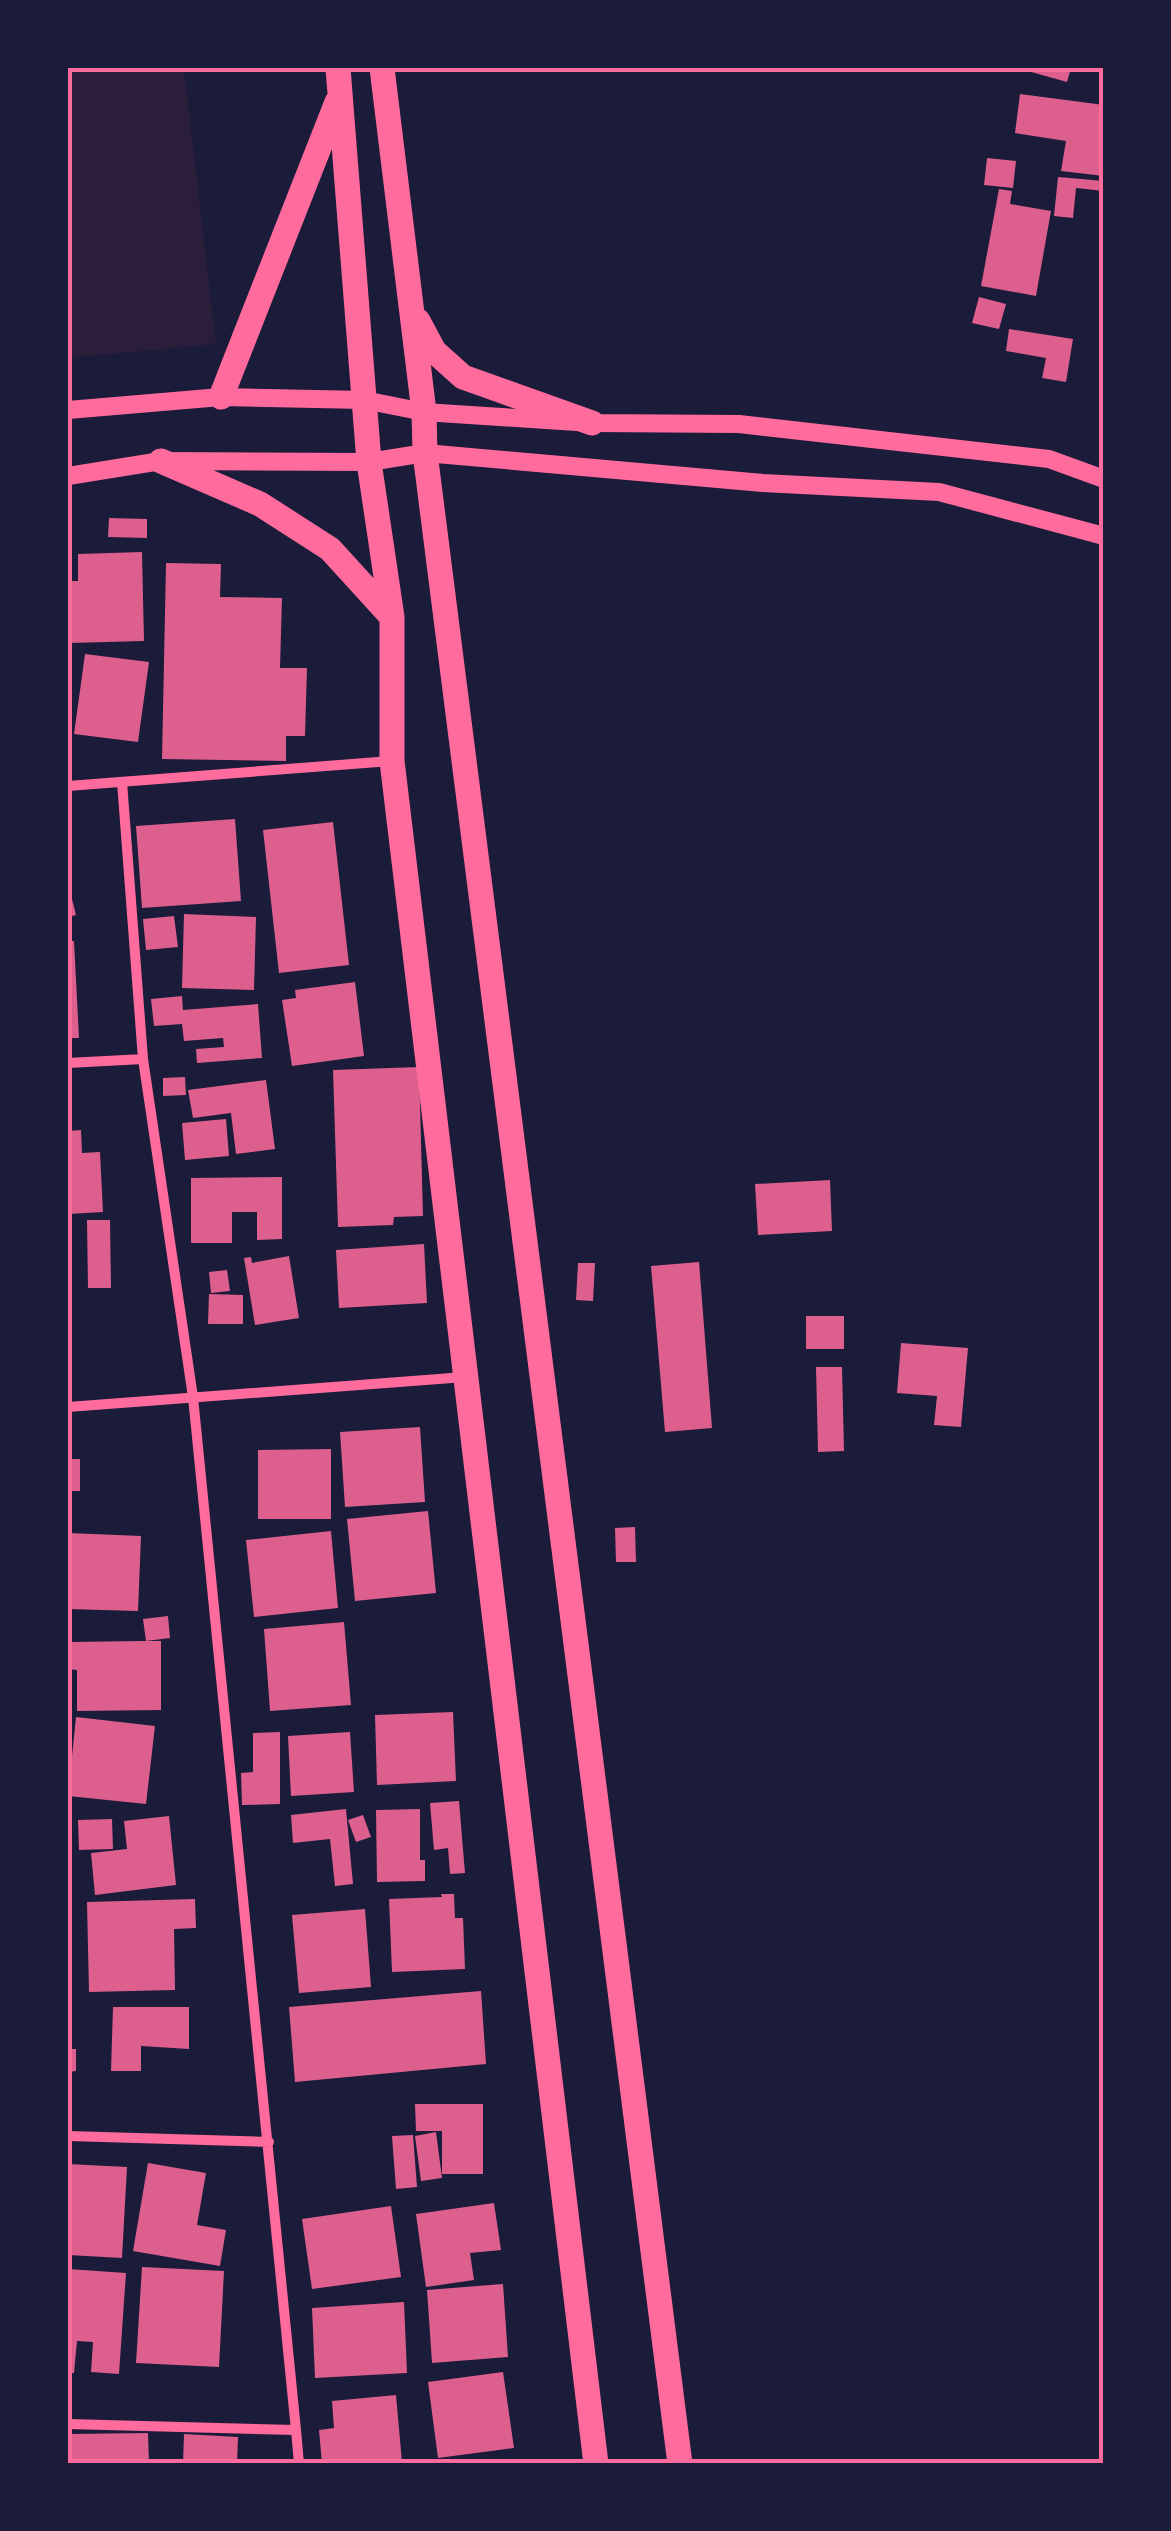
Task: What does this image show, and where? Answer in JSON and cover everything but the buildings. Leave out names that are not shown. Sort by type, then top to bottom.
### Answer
[{"type":"main road","points":[[382,68],[426,453],[680,2464]]},
{"type":"main road","points":[[221,397],[339,80]]},
{"type":"main road","points":[[339,80],[370,462],[392,617],[392,761],[596,2464]]},
{"type":"main road","points":[[412,310],[434,351],[463,377],[592,423]]},
{"type":"main road","points":[[162,461],[260,504],[330,549],[392,617]]},
{"type":"street","points":[[68,410],[221,397],[364,400],[424,412],[592,423],[739,424],[1049,459],[1104,479]]},
{"type":"street","points":[[68,476],[162,461],[370,462],[426,453],[763,484],[939,492],[1104,536]]},
{"type":"street","points":[[68,786],[392,761]]},
{"type":"street","points":[[122,782],[143,1059],[193,1397],[299,2464]]},
{"type":"street","points":[[68,1063],[143,1059]]},
{"type":"street","points":[[68,1407],[466,1376]]},
{"type":"street","points":[[68,2136],[269,2142]]},
{"type":"street","points":[[68,2424],[296,2430]]},
{"type":"shaded area","points":[[68,68],[184,68],[216,344],[68,358]]}]
